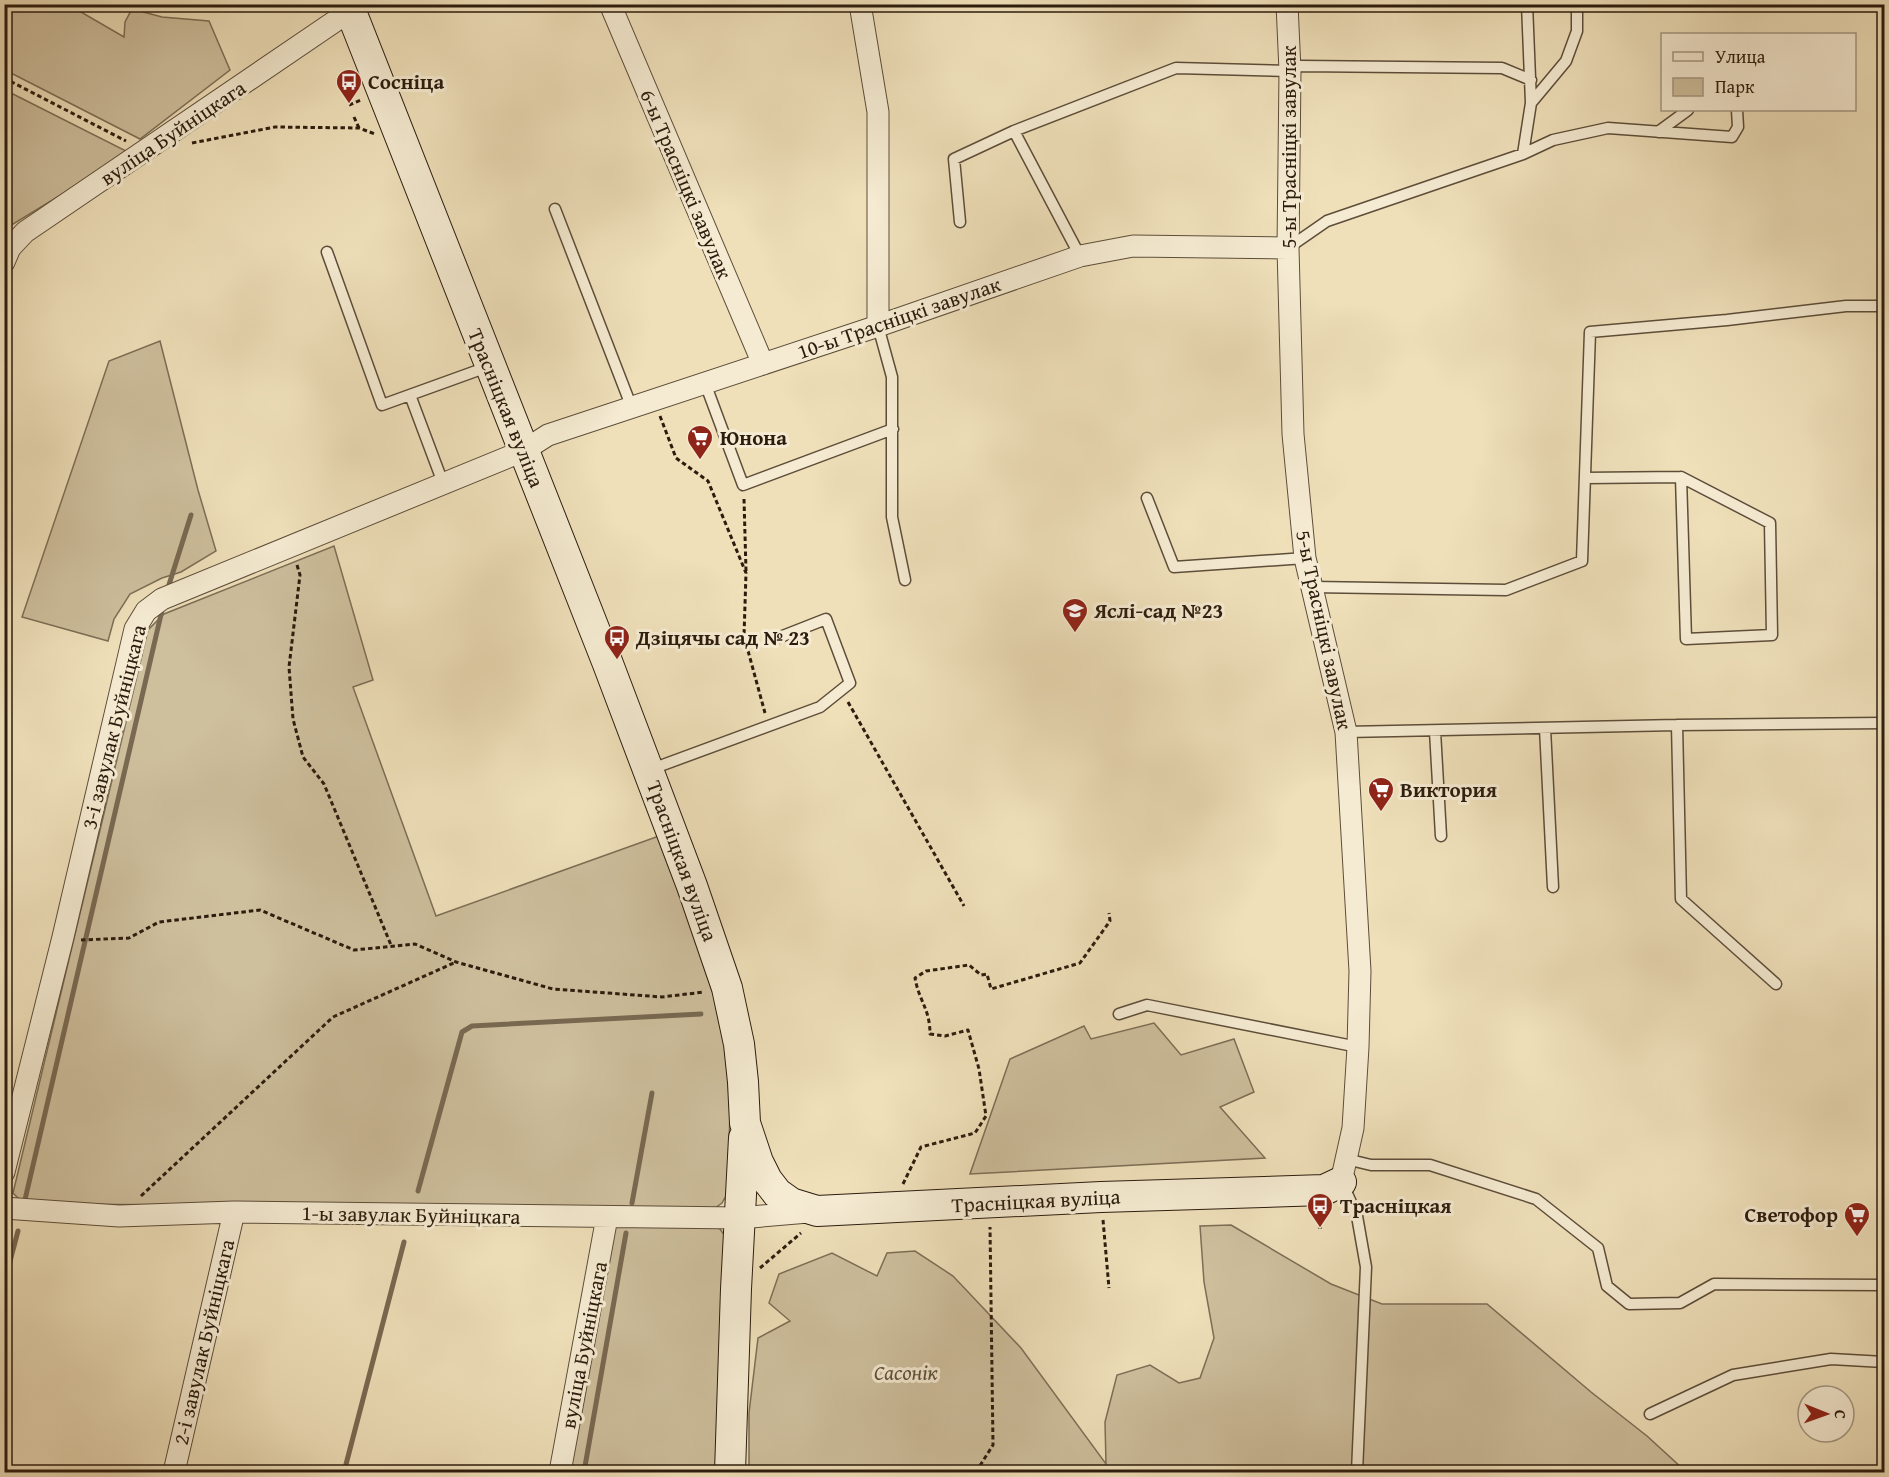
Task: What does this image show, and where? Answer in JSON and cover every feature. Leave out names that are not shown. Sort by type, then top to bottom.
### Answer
[{"type":"street","name":"6-ы Трасніцкі завулак","points":[[610,4],[763,364]]},
{"type":"street","points":[[860,4],[878,112],[878,326]]},
{"type":"street","name":"5-ы Трасніцкі завулак","points":[[1287,4],[1290,71],[1288,248],[1293,434],[1305,558],[1346,732],[1360,971],[1353,1128],[1344,1171]]},
{"type":"street","name":"вуліца Буйніцкага","points":[[4,262],[10,248],[25,232],[146,151],[349,8]]},
{"type":"street","name":"Трасніцкая вуліца","points":[[349,8],[649,770],[692,886],[727,988],[739,1044],[745,1123],[758,1162],[777,1193],[791,1203],[809,1222],[890,1208],[1101,1197],[1323,1190],[1344,1171]]},
{"type":"street","name":"10-ы Трасніцкі завулак","points":[[523,451],[548,435],[878,326],[1080,256],[1133,246],[1288,248]]},
{"type":"street","name":"3-і завулак Буйніцкага","points":[[4,1172],[63,937],[135,629],[146,611],[162,598],[523,451]]},
{"type":"street","points":[[730,1473],[736,1289],[745,1123]]},
{"type":"street","name":"1-ы завулак Буйніцкага","points":[[4,1208],[119,1216],[234,1212],[740,1218],[809,1222]]},
{"type":"street","name":"2-і завулак Буйніцкага","points":[[174,1473],[234,1212]]},
{"type":"street","name":"вуліца Буйніцкага","points":[[560,1473],[607,1218]]},
{"type":"lane","points":[[1523,154],[1532,103],[1527,4]]},
{"type":"lane","points":[[1532,103],[1566,61],[1577,31],[1577,4]]},
{"type":"lane","points":[[960,222],[954,159],[1014,131],[1176,68],[1290,71],[1300,66],[1502,68],[1531,80]]},
{"type":"lane","points":[[1658,132],[1687,111]]},
{"type":"lane","points":[[1288,248],[1327,220],[1523,154],[1553,140],[1608,128],[1732,137],[1738,128],[1737,111]]},
{"type":"lane","points":[[1014,131],[1080,256]]},
{"type":"lane","points":[[555,209],[632,408]]},
{"type":"lane","points":[[327,252],[382,405],[490,366]]},
{"type":"lane","points":[[1312,587],[1506,590],[1582,561],[1590,332],[1727,320],[1846,306],[1884,306]]},
{"type":"lane","points":[[878,326],[892,377],[892,517],[905,580]]},
{"type":"lane","points":[[705,383],[743,485],[893,429]]},
{"type":"lane","points":[[410,395],[443,483]]},
{"type":"lane","points":[[1585,478],[1681,477],[1770,523],[1772,635],[1686,639],[1681,477]]},
{"type":"lane","points":[[1147,498],[1174,567],[1305,558]]},
{"type":"lane","points":[[649,770],[820,707],[850,683],[826,619],[775,639]]},
{"type":"lane","points":[[1346,732],[1884,723]]},
{"type":"lane","points":[[1677,725],[1681,899],[1776,984]]},
{"type":"lane","points":[[1545,728],[1553,887]]},
{"type":"lane","points":[[1435,731],[1441,836]]},
{"type":"lane","points":[[1119,1014],[1148,1005],[1358,1047]]},
{"type":"lane","points":[[1357,1473],[1366,1267],[1357,1216],[1344,1171],[1371,1165],[1430,1165],[1536,1199],[1598,1248],[1607,1286],[1629,1304],[1680,1303],[1714,1284],[1884,1285]]},
{"type":"lane","points":[[1650,1414],[1733,1375],[1831,1359],[1884,1362]]},
{"type":"path","points":[[4,78],[146,151]]},
{"type":"path","points":[[354,117],[358,128]]},
{"type":"path","points":[[191,144],[274,127],[358,128],[377,135]]},
{"type":"path","points":[[654,401],[676,458],[708,481],[746,573]]},
{"type":"path","points":[[743,485],[746,573],[744,636],[768,726]]},
{"type":"path","points":[[291,546],[300,575],[289,667],[293,719],[303,757],[324,783],[391,945]]},
{"type":"path","points":[[842,690],[964,906]]},
{"type":"path","points":[[80,940],[129,938],[159,922],[260,910],[354,950],[415,944],[456,962],[553,989],[662,997],[727,988]]},
{"type":"path","points":[[890,1208],[921,1147],[975,1133],[986,1116],[979,1069],[968,1030],[945,1036],[930,1034],[930,1019],[918,995],[915,978],[926,971],[969,965],[981,975],[987,974],[990,989],[1080,963],[1110,921],[1109,913]]},
{"type":"path","points":[[119,1216],[333,1017],[456,962]]},
{"type":"path","points":[[1101,1197],[1109,1288]]},
{"type":"path","points":[[976,1473],[993,1445],[989,1203]]},
{"type":"path","points":[[736,1289],[809,1222]]},
{"type":"green space","points":[[4,5],[69,5],[124,37],[125,22],[132,9],[162,17],[209,21],[230,70],[140,139],[5,70]]},
{"type":"green space","points":[[5,90],[130,153],[5,229]]},
{"type":"green space","points":[[160,341],[216,551],[181,572],[162,578],[130,594],[114,619],[108,641],[22,617],[109,361]]},
{"type":"green space","points":[[334,546],[373,680],[353,687],[436,916],[659,836],[716,990],[725,1029],[730,1114],[727,1194],[722,1203],[712,1210],[595,1207],[24,1204],[13,1193],[148,630],[164,614]]},
{"type":"green space","points":[[1154,1023],[1181,1055],[1234,1039],[1254,1092],[1220,1107],[1265,1158],[970,1174],[1010,1059],[1084,1026],[1091,1039]]},
{"type":"green space","points":[[620,1225],[711,1225],[720,1229],[725,1236],[717,1472],[566,1472],[613,1229]]},
{"type":"green space","name":"Сасонік","points":[[1231,1225],[1331,1284],[1382,1304],[1487,1304],[1647,1436],[1682,1468],[1709,1472],[749,1472],[749,1413],[758,1338],[790,1321],[769,1303],[779,1274],[832,1253],[877,1276],[887,1253],[915,1251],[953,1276],[1021,1348],[1106,1464],[1105,1422],[1117,1375],[1150,1365],[1179,1383],[1200,1378],[1214,1338],[1204,1282],[1200,1226]]},
{"type":"waterway","points":[[167,591],[191,515]]},
{"type":"waterway","points":[[24,1204],[163,606]]},
{"type":"waterway","points":[[418,1191],[462,1032],[472,1026],[701,1014]]},
{"type":"waterway","points":[[632,1203],[652,1093]]},
{"type":"waterway","points":[[4,1284],[18,1231]]},
{"type":"waterway","points":[[584,1472],[626,1233]]},
{"type":"waterway","points":[[344,1472],[404,1242]]},
{"type":"place","name":"Сосніца","points":[[349,105]]},
{"type":"place","name":"Юнона","points":[[700,461]]},
{"type":"place","name":"Яслі-сад №23","points":[[1075,634]]},
{"type":"place","name":"Дзіцячы сад № 23","points":[[617,661]]},
{"type":"place","name":"Виктория","points":[[1381,813]]},
{"type":"place","name":"Трасніцкая","points":[[1320,1229]]},
{"type":"place","name":"Светофор","points":[[1857,1238]]}]
